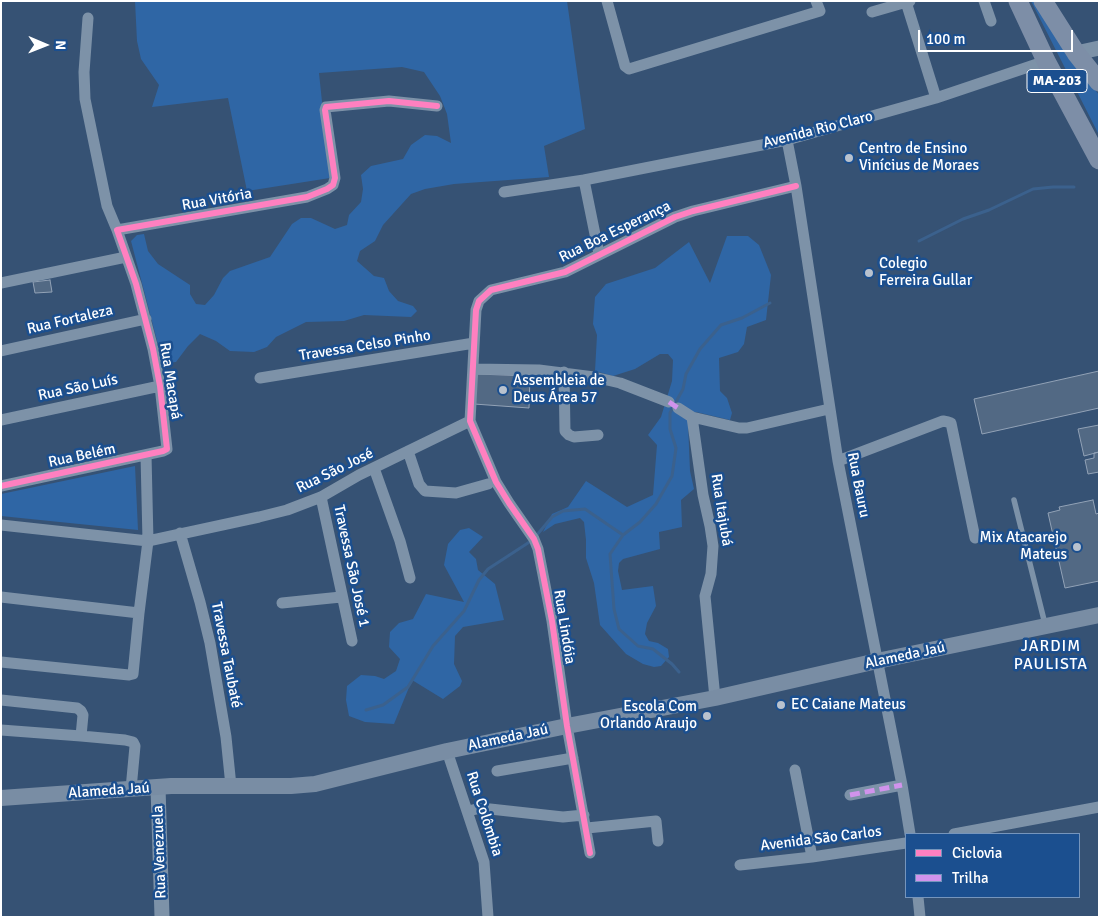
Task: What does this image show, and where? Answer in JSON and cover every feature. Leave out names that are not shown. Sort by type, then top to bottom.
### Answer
[{"type":"main road","name":"MA-203","points":[[1018,1],[1046,61],[1099,160]]},
{"type":"main road","name":"MA-203","points":[[1042,1],[1076,53],[1099,82]]},
{"type":"main road","name":"Alameda Jaú","points":[[1,798],[158,787],[291,786],[315,784],[447,751],[715,698],[877,661],[1099,615]]},
{"type":"street","points":[[606,1],[625,66],[629,69],[820,12],[816,1]]},
{"type":"street","points":[[984,1],[991,21]]},
{"type":"street","points":[[872,12],[908,2],[936,98]]},
{"type":"street","points":[[88,18],[84,72],[85,99],[107,206],[136,284],[146,319]]},
{"type":"street","points":[[1076,53],[1099,48]]},
{"type":"street","name":"Avenida Rio Claro","points":[[504,192],[584,180],[787,140],[936,98],[1046,61]]},
{"type":"street","name":"Rua Vitória","points":[[117,230],[307,197],[333,185],[335,178],[326,107],[389,101],[437,106]]},
{"type":"street","name":"Rua Bauru","points":[[787,140],[796,186],[838,461],[910,833]]},
{"type":"street","points":[[584,180],[599,254]]},
{"type":"street","name":"Rua Boa Esperança","points":[[470,421],[476,310],[479,300],[484,294],[491,290],[565,272],[685,213],[796,186]]},
{"type":"street","points":[[1,283],[126,257]]},
{"type":"street","name":"Rua Fortaleza","points":[[1,352],[146,319]]},
{"type":"street","name":"Rua Macapá","points":[[146,319],[160,386],[167,449]]},
{"type":"street","name":"Travessa Celso Pinho","points":[[260,378],[474,344]]},
{"type":"street","points":[[474,369],[539,370],[594,377],[620,383],[674,405],[692,416],[739,428],[747,428],[829,409]]},
{"type":"street","points":[[564,372],[563,426],[565,431],[574,437],[598,434]]},
{"type":"street","name":"Rua São Luís","points":[[1,420],[160,386]]},
{"type":"street","name":"Rua Itajubá","points":[[692,416],[712,546],[711,574],[705,596],[715,698]]},
{"type":"street","name":"Rua São José","points":[[1,525],[148,540],[259,517],[287,510],[321,497],[374,468],[470,421]]},
{"type":"street","name":"Rua Lindóia","points":[[470,421],[496,482],[534,539],[538,549],[552,621],[567,726],[590,853]]},
{"type":"street","points":[[838,461],[943,421],[948,422],[951,424],[975,538]]},
{"type":"street","name":"Rua Belém","points":[[1,486],[167,449]]},
{"type":"street","points":[[408,451],[419,484],[425,491],[456,493],[488,484]]},
{"type":"street","points":[[1,662],[104,673],[133,674],[148,540],[146,455]]},
{"type":"street","points":[[374,468],[400,541],[410,578]]},
{"type":"street","name":"Travessa São José 1","points":[[321,497],[352,641]]},
{"type":"street","name":"Travessa Taubaté","points":[[180,533],[210,643],[226,737],[231,786]]},
{"type":"street","points":[[1,597],[139,613]]},
{"type":"street","points":[[282,603],[341,597]]},
{"type":"street","points":[[1,700],[77,708],[83,715],[82,736]]},
{"type":"street","points":[[1,730],[133,742],[135,746],[131,789]]},
{"type":"street","name":"Rua Colômbia","points":[[447,751],[484,862],[488,917]]},
{"type":"street","points":[[497,771],[573,758]]},
{"type":"street","points":[[795,770],[812,857]]},
{"type":"street","points":[[850,795],[902,785]]},
{"type":"street","name":"Rua Venezuela","points":[[158,787],[162,917]]},
{"type":"street","points":[[959,833],[1099,807]]},
{"type":"street","points":[[468,811],[481,808],[563,817],[584,815]]},
{"type":"street","points":[[586,828],[655,821],[657,822],[658,841]]},
{"type":"street","name":"Avenida São Carlos","points":[[740,865],[812,857],[905,843]]},
{"type":"street","points":[[918,898],[920,917]]},
{"type":"lane","points":[[1014,500],[1046,626]]},
{"type":"shaded area","points":[[135,1],[567,1],[585,129],[544,146],[549,177],[454,184],[425,189],[411,194],[383,225],[375,241],[360,251],[357,261],[374,276],[384,278],[389,291],[398,301],[413,306],[417,311],[411,317],[364,315],[344,321],[306,322],[276,337],[267,347],[254,352],[230,351],[216,341],[200,334],[176,362],[168,363],[162,360],[131,241],[137,235],[144,234],[148,251],[158,264],[190,285],[190,294],[196,304],[205,305],[230,271],[270,257],[292,224],[301,218],[311,218],[335,229],[347,225],[349,215],[361,202],[363,189],[361,175],[371,166],[403,159],[411,145],[425,135],[437,136],[451,143],[447,114],[440,96],[424,72],[402,67],[319,73],[330,178],[247,191],[228,98],[152,107],[159,85],[141,59],[137,41]]},
{"type":"shaded area","points":[[1031,1],[1035,1],[1099,95],[1099,135]]},
{"type":"shaded area","points":[[727,236],[748,236],[759,245],[771,275],[766,320],[747,327],[744,344],[738,352],[719,358],[720,391],[727,398],[732,413],[730,420],[696,412],[688,423],[690,471],[694,489],[681,500],[682,527],[659,532],[660,549],[623,559],[619,563],[618,571],[622,590],[653,586],[656,606],[647,623],[645,634],[649,641],[658,643],[668,649],[669,657],[661,666],[654,667],[643,664],[626,654],[600,625],[594,583],[586,558],[584,522],[580,518],[555,524],[543,532],[552,514],[568,507],[586,481],[627,507],[653,495],[657,445],[648,435],[661,417],[672,381],[673,360],[668,354],[660,354],[635,369],[613,376],[595,371],[597,335],[593,324],[595,297],[606,284],[655,268],[689,242],[710,283]]},
{"type":"shaded area","points":[[135,466],[138,530],[1,516],[1,494]]},
{"type":"shaded area","points":[[469,528],[483,537],[469,552],[476,559],[478,570],[495,584],[504,620],[463,627],[455,636],[454,664],[462,681],[460,686],[443,699],[412,680],[394,724],[365,722],[349,716],[346,700],[347,686],[361,675],[384,679],[396,671],[400,659],[389,647],[390,632],[399,623],[413,619],[426,594],[464,602],[444,565],[448,544],[460,530]]},
{"type":"building","points":[[50,280],[52,292],[35,293],[33,282]]},
{"type":"building","points":[[1099,371],[1099,408],[982,434],[974,399]]},
{"type":"building","name":"Assembleia de Deus Área 57","points":[[477,374],[530,376],[529,408],[474,404]]},
{"type":"building","points":[[1099,425],[1099,452],[1084,456],[1078,429]]},
{"type":"building","points":[[1099,452],[1099,472],[1088,474],[1085,460],[1094,458],[1094,453]]},
{"type":"building","name":"Mix Atacarejo Mateus","points":[[1093,500],[1096,514],[1099,513],[1099,581],[1065,588],[1048,513],[1060,510],[1059,507]]},
{"type":"waterway","points":[[919,241],[963,219],[989,210],[1033,189],[1074,187]]},
{"type":"waterway","points":[[679,672],[653,649],[638,646],[619,629],[614,609],[610,554],[623,535],[640,522],[656,504],[672,476],[676,448],[670,429],[670,413],[683,389],[686,374],[700,349],[721,325],[742,318],[770,303]]},
{"type":"waterway","points":[[536,536],[552,517],[563,511],[585,509],[623,535]]},
{"type":"waterway","points":[[366,710],[383,705],[408,687],[433,646],[464,611],[479,580],[488,569],[531,541]]},
{"type":"marked path","points":[[669,402],[678,408]]},
{"type":"marked path","points":[[850,795],[902,785]]},
{"type":"cycle path","points":[[1,486],[167,449],[160,386],[153,349],[136,284],[117,230],[307,197],[327,189],[333,185],[335,178],[326,107],[389,101],[437,106]]},
{"type":"cycle path","points":[[590,853],[567,726],[552,621],[538,549],[534,539],[496,482],[470,421],[476,310],[479,301],[491,290],[565,272],[675,217],[796,186]]},
{"type":"place","name":"Centro de Ensino Vinícius de Moraes","points":[[849,158]]},
{"type":"place","name":"Colegio Ferreira Gullar","points":[[869,273]]},
{"type":"place","name":"Assembleia de Deus Área 57","points":[[503,390]]},
{"type":"place","name":"Mix Atacarejo Mateus","points":[[1077,547]]},
{"type":"place","name":"EC Caiane Mateus","points":[[781,705]]},
{"type":"place","name":"Escola Com Orlando Araujo","points":[[707,716]]},
{"type":"district","name":"JARDIM PAULISTA","points":[[1051,656]]}]
